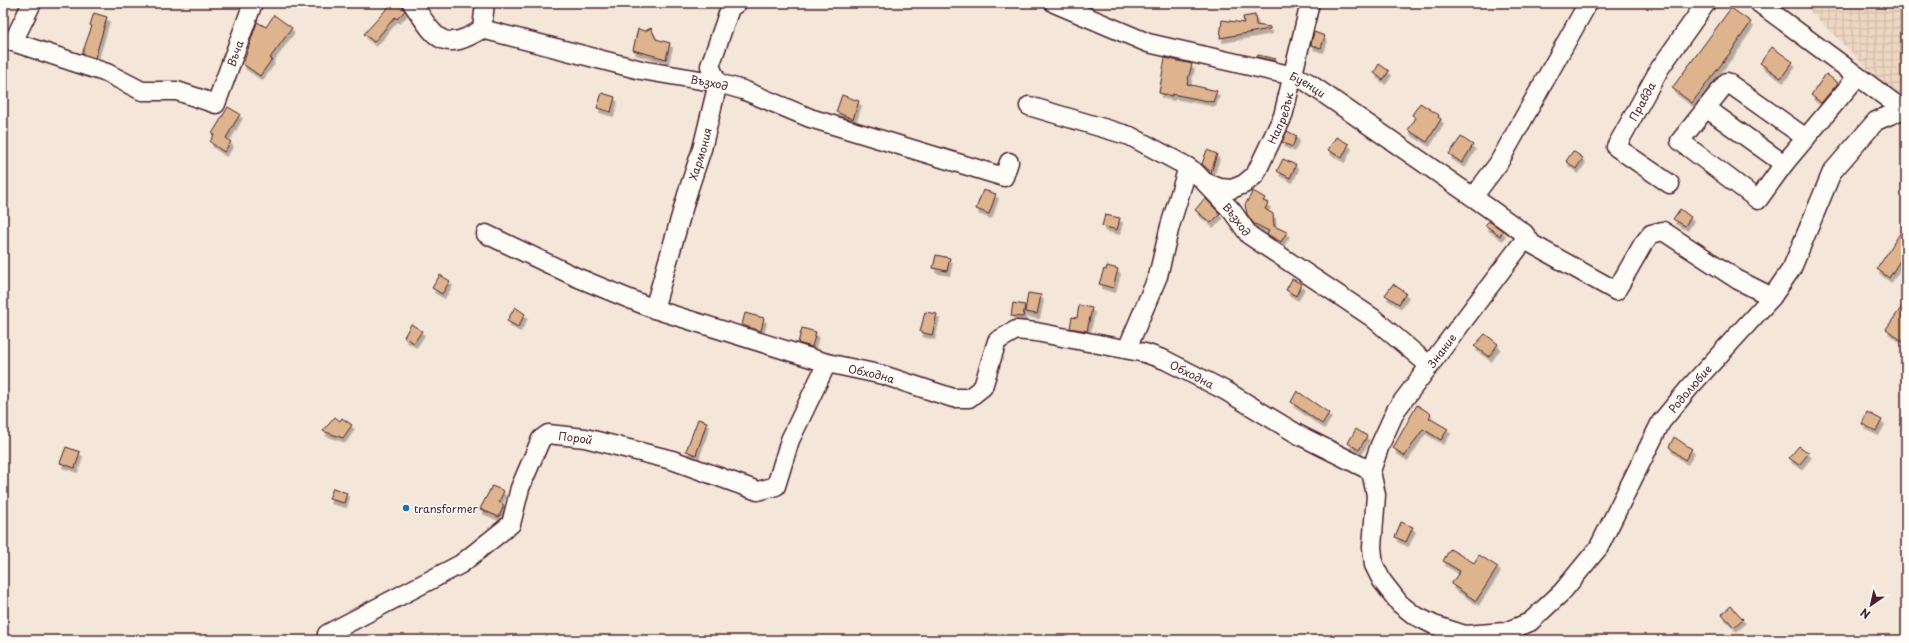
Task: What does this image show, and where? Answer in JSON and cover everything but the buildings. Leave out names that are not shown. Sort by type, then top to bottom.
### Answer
[{"type":"street","points":[[9,35],[32,3]]},
{"type":"street","name":"Въча","points":[[9,35],[13,42],[107,73],[142,91],[177,91],[216,104],[253,3]]},
{"type":"street","points":[[412,3],[437,38],[444,41],[453,42],[469,38],[482,29],[485,3]]},
{"type":"street","points":[[718,83],[710,66],[730,8],[738,3]]},
{"type":"street","name":"Буенци","points":[[1054,3],[1148,44],[1294,76],[1307,82],[1473,196],[1524,233],[1526,238],[1532,244],[1616,292],[1643,244],[1651,234],[1663,231],[1738,280],[1772,297]]},
{"type":"street","name":"Напредък","points":[[1204,182],[1220,188],[1232,189],[1244,184],[1255,175],[1283,116],[1294,76],[1310,3]]},
{"type":"street","points":[[1473,196],[1498,164],[1588,3]]},
{"type":"street","name":"Правда","points":[[1670,184],[1616,147],[1660,68],[1706,3]]},
{"type":"street","points":[[1758,3],[1775,10],[1857,77],[1904,111]]},
{"type":"street","name":"Възход","points":[[482,29],[641,70],[718,83],[743,90],[810,118],[1004,177],[1009,162]]},
{"type":"street","points":[[1806,138],[1727,82],[1680,141],[1758,200],[1784,164],[1806,138],[1857,77]]},
{"type":"street","name":"Хармония","points":[[654,309],[689,188],[702,149],[718,83]]},
{"type":"street","name":"Възход","points":[[1029,106],[1130,136],[1188,167],[1232,211],[1249,235],[1373,318],[1430,366]]},
{"type":"street","points":[[1706,108],[1784,164]]},
{"type":"street","name":"Родолюбие","points":[[1464,637],[1505,632],[1530,622],[1562,592],[1598,547],[1661,422],[1690,387],[1772,297],[1792,268],[1832,172],[1876,121],[1904,111]]},
{"type":"street","points":[[1127,349],[1158,276],[1170,226],[1188,167]]},
{"type":"street","name":"Обходна","points":[[486,234],[576,277],[654,309],[827,363],[883,375],[953,398],[969,398],[983,387],[997,341],[1016,330],[1036,332],[1145,353],[1165,360],[1226,391],[1299,435],[1371,471]]},
{"type":"street","name":"Знание","points":[[1371,471],[1380,445],[1396,410],[1526,238]]},
{"type":"street","name":"Порой","points":[[326,634],[461,564],[511,524],[520,488],[541,439],[548,434],[585,438],[672,460],[758,491],[776,486],[790,440],[827,363]]},
{"type":"street","points":[[1371,471],[1376,495],[1372,547],[1374,564],[1382,581],[1400,604],[1414,615],[1464,637]]},
{"type":"shaded area","points":[[1802,3],[1906,3],[1906,107]]},
{"type":"place","name":"transformer","points":[[406,508]]}]
